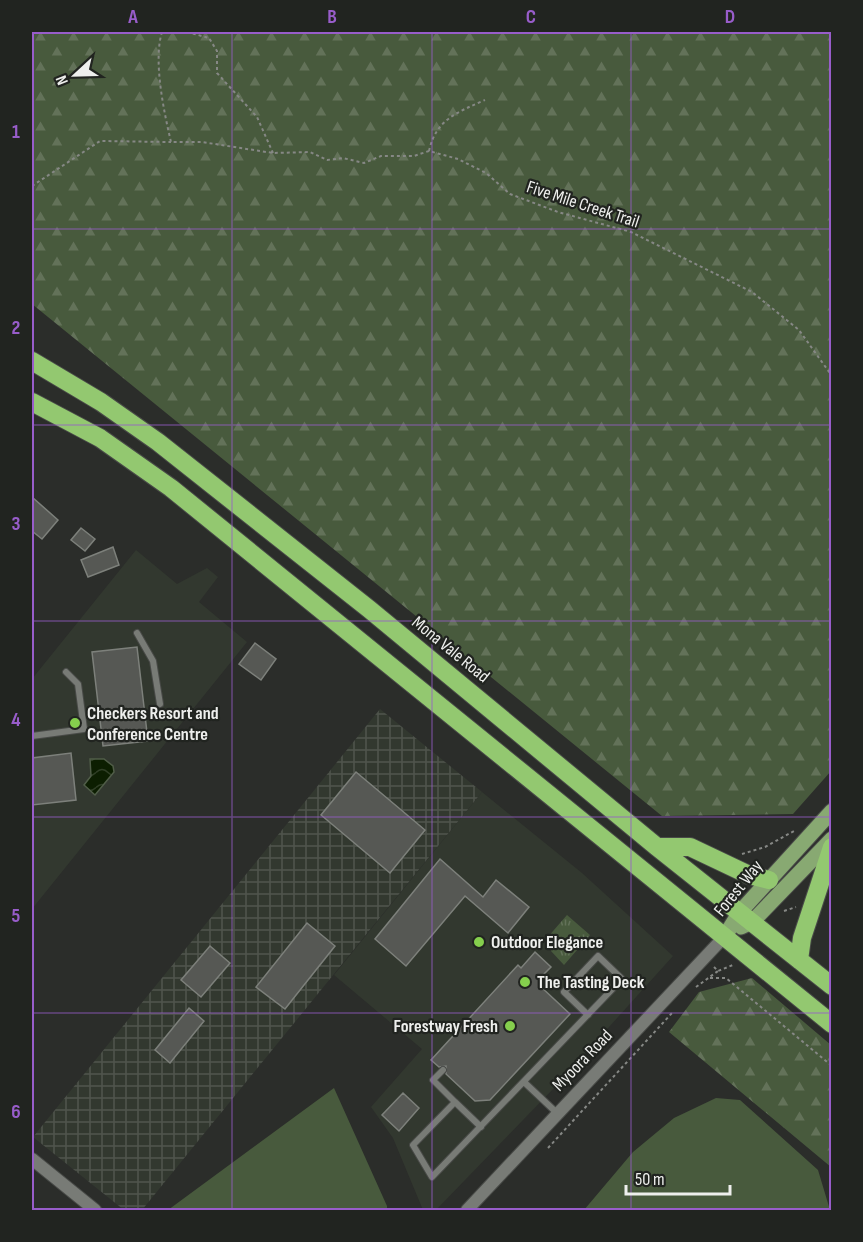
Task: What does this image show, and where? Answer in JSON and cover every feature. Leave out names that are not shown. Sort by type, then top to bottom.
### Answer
[{"type":"highway","name":"Mona Vale Road","points":[[32,361],[101,402],[158,442],[369,609],[657,847],[831,986]]},
{"type":"highway","points":[[32,402],[100,438],[171,488],[831,1024]]},
{"type":"highway","points":[[657,847],[690,847],[749,875],[769,880]]},
{"type":"highway","points":[[799,960],[802,938],[831,847]]},
{"type":"main road","name":"Forest Way","points":[[746,917],[769,880],[831,811]]},
{"type":"main road","name":"Forest Way","points":[[725,936],[831,839]]},
{"type":"street","name":"Myoora Road","points":[[467,1210],[725,936]]},
{"type":"street","points":[[32,1159],[95,1210]]},
{"type":"lane","points":[[137,633],[153,661],[160,704]]},
{"type":"lane","points":[[32,736],[84,729],[78,684],[66,672]]},
{"type":"lane","points":[[455,1102],[413,1145],[432,1177],[622,979],[598,956],[564,992],[588,1014]]},
{"type":"lane","points":[[442,1071],[433,1080],[481,1126]]},
{"type":"lane","points":[[524,1082],[557,1113]]},
{"type":"path","points":[[162,32],[159,40],[161,80],[171,142]]},
{"type":"path","points":[[187,32],[210,38],[217,51],[217,73],[257,117],[273,153]]},
{"type":"path","points":[[429,151],[432,135],[440,125],[458,112],[485,100]]},
{"type":"path","name":"Five Mile Creek Trail","points":[[32,186],[100,141],[202,142],[273,153],[310,152],[327,160],[343,158],[364,162],[381,156],[414,156],[429,151],[458,159],[486,173],[510,194],[558,212],[631,232],[752,292],[799,330],[831,376]]},
{"type":"path","points":[[740,854],[765,847],[792,831],[819,825]]},
{"type":"path","points":[[781,914],[799,906]]},
{"type":"path","points":[[691,993],[718,971],[736,962]]},
{"type":"path","points":[[713,966],[718,971]]},
{"type":"path","points":[[708,978],[726,978],[831,1066]]},
{"type":"path","points":[[548,1148],[661,1028],[677,1006]]},
{"type":"shaded area","name":"Checkers Resort and Conference Centre","points":[[136,550],[177,584],[207,568],[218,577],[199,602],[247,642],[32,909],[32,679]]},
{"type":"shaded area","points":[[380,709],[482,792],[142,1210],[124,1210],[33,1137]]},
{"type":"shaded area","points":[[482,792],[582,873],[673,956],[555,1087],[436,1210],[423,1210],[393,1138],[371,1107],[422,1049],[334,975]]},
{"type":"green space","points":[[32,32],[831,32],[831,771],[793,814],[662,816],[32,304]]},
{"type":"green space","points":[[567,915],[590,935],[564,965],[551,951],[553,944],[547,938]]},
{"type":"green space","points":[[752,978],[831,1045],[831,1167],[669,1032],[699,992]]},
{"type":"green space","points":[[334,1088],[387,1210],[168,1210]]},
{"type":"green space","points":[[716,1098],[740,1100],[818,1170],[830,1210],[584,1210],[633,1152],[674,1118]]},
{"type":"water","points":[[90,759],[104,759],[113,766],[114,772],[95,795],[84,785],[91,776]]},
{"type":"building","points":[[32,497],[58,520],[42,539],[32,531]]},
{"type":"building","points":[[81,528],[95,539],[85,551],[71,540]]},
{"type":"building","points":[[113,547],[119,565],[88,577],[81,560]]},
{"type":"building","points":[[255,643],[276,659],[261,680],[239,664]]},
{"type":"building","points":[[137,647],[148,741],[103,746],[92,652]]},
{"type":"building","points":[[71,753],[76,800],[32,805],[32,758]]},
{"type":"building","points":[[356,772],[425,830],[390,873],[321,815]]},
{"type":"building","points":[[440,859],[483,897],[496,880],[529,907],[508,933],[465,896],[406,966],[375,939]]},
{"type":"building","points":[[307,923],[335,946],[285,1009],[256,987]]},
{"type":"building","points":[[210,946],[230,963],[201,997],[181,980]]},
{"type":"building","name":"Forestway Fresh","points":[[535,952],[551,967],[539,979],[542,982],[539,985],[570,1014],[490,1100],[475,1101],[446,1074],[446,1066],[439,1067],[431,1060],[518,965],[521,968]]},
{"type":"building","points":[[189,1008],[204,1021],[170,1063],[155,1050]]},
{"type":"building","points":[[403,1093],[419,1108],[399,1131],[382,1115]]},
{"type":"place","name":"Checkers Resort and Conference Centre","points":[[75,723]]},
{"type":"place","name":"Outdoor Elegance","points":[[479,942]]},
{"type":"place","name":"The Tasting Deck","points":[[525,982]]},
{"type":"place","name":"Forestway Fresh","points":[[510,1026]]}]
